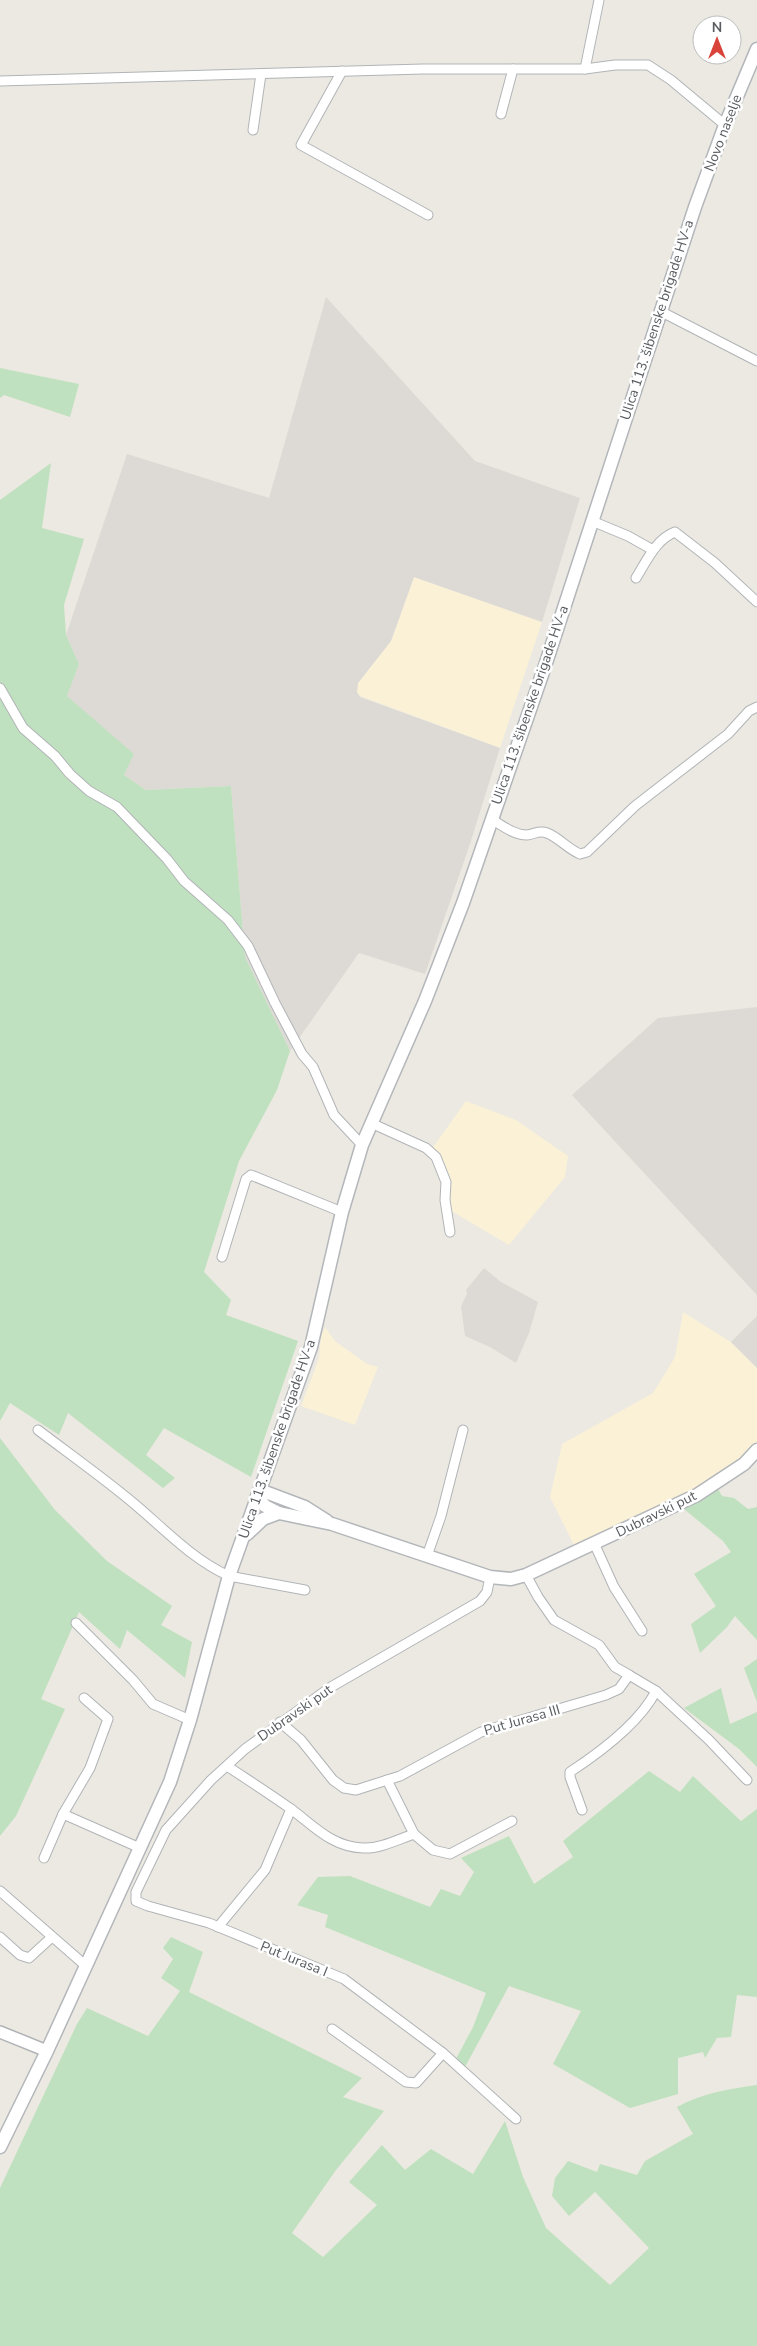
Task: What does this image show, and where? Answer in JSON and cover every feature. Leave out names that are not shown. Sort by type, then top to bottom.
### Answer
[{"type":"main road","name":"Novo naselje","points":[[701,190],[725,125],[757,49]]},
{"type":"main road","name":"Ulica 113. šibenske brigade HV-a","points":[[0,2146],[47,2051],[170,1782],[190,1720],[229,1576],[311,1347],[342,1212],[362,1144],[425,1001],[491,819],[701,190]]},
{"type":"main road","name":"Dubravski put","points":[[258,1493],[265,1506],[279,1513],[332,1524],[490,1577],[511,1579],[526,1575],[696,1495],[744,1464],[757,1450]]},
{"type":"main road","name":"Dubravski put","points":[[258,1493],[301,1505],[332,1524]]},
{"type":"main road","points":[[242,1540],[255,1524],[270,1515],[279,1513]]},
{"type":"street","points":[[585,69],[599,0]]},
{"type":"street","points":[[0,81],[342,71],[585,69],[615,64],[648,65],[671,80],[725,125]]},
{"type":"street","points":[[501,114],[513,69]]},
{"type":"street","points":[[342,71],[301,145],[428,215]]},
{"type":"street","points":[[253,130],[261,74]]},
{"type":"street","points":[[660,311],[757,361]]},
{"type":"street","points":[[592,521],[628,536],[653,550]]},
{"type":"street","points":[[636,578],[653,550],[668,535],[675,532],[715,563],[757,602]]},
{"type":"street","points":[[0,688],[23,728],[55,756],[70,774],[89,791],[117,807],[167,859],[184,881],[228,920],[248,946],[302,1054],[313,1068],[334,1115],[362,1144]]},
{"type":"street","points":[[491,819],[517,834],[529,835],[538,831],[548,833],[573,851],[580,854],[587,852],[635,806],[728,734],[749,711],[757,707]]},
{"type":"street","points":[[371,1123],[426,1148],[436,1157],[446,1182],[444,1200],[450,1232]]},
{"type":"street","points":[[222,1257],[246,1179],[251,1175],[342,1212]]},
{"type":"street","points":[[38,1430],[126,1497],[203,1562],[229,1576],[305,1590]]},
{"type":"street","points":[[428,1556],[441,1516],[463,1430]]},
{"type":"street","points":[[594,1543],[614,1587],[642,1631]]},
{"type":"street","points":[[526,1575],[554,1620],[600,1645],[615,1667],[656,1691],[709,1740],[747,1780]]},
{"type":"street","name":"Dubravski put","points":[[136,1892],[166,1830],[227,1766],[280,1722],[331,1687],[480,1601],[487,1592],[490,1577]]},
{"type":"street","points":[[76,1623],[133,1680],[153,1704],[190,1720]]},
{"type":"street","name":"Put Jurasa III","points":[[280,1722],[301,1740],[333,1780],[344,1788],[356,1790],[400,1776],[481,1732],[606,1695],[620,1689],[628,1675]]},
{"type":"street","points":[[582,1810],[570,1777],[570,1772],[599,1752],[649,1704],[656,1691]]},
{"type":"street","points":[[44,1858],[63,1814],[90,1768],[108,1719],[84,1698]]},
{"type":"street","points":[[227,1766],[292,1809],[327,1838],[343,1845],[364,1848],[389,1843],[414,1834]]},
{"type":"street","points":[[387,1780],[414,1834],[433,1850],[450,1854],[512,1821]]},
{"type":"street","points":[[218,1927],[265,1870],[292,1809]]},
{"type":"street","points":[[63,1814],[140,1848]]},
{"type":"street","points":[[0,1891],[86,1966]]},
{"type":"street","name":"Put Jurasa I","points":[[136,1892],[136,1900],[148,1906],[218,1927],[344,1979],[443,2053],[516,2119]]},
{"type":"street","points":[[0,1937],[20,1955],[30,1958],[52,1937]]},
{"type":"street","points":[[332,2029],[406,2082],[416,2083],[443,2053]]},
{"type":"street","points":[[0,2032],[47,2051]]},
{"type":"shaded area","points":[[326,297],[475,461],[580,498],[542,622],[414,577],[391,641],[358,683],[357,692],[360,697],[500,748],[469,847],[425,974],[359,953],[290,1051],[245,957],[231,786],[146,790],[124,775],[133,754],[66,696],[79,664],[66,635],[127,454],[269,498]]},
{"type":"shaded area","points":[[414,577],[542,622],[500,748],[360,696],[357,692],[358,683],[391,641]]},
{"type":"shaded area","points":[[757,1007],[757,1295],[572,1095],[658,1018]]},
{"type":"shaded area","points":[[466,1101],[516,1120],[568,1156],[565,1177],[509,1245],[448,1209],[448,1199],[431,1150]]},
{"type":"shaded area","points":[[484,1268],[501,1282],[538,1302],[529,1333],[516,1363],[490,1347],[465,1336],[461,1306],[467,1294],[466,1290]]},
{"type":"shaded area","points":[[683,1312],[731,1342],[757,1368],[757,1444],[746,1456],[699,1488],[575,1547],[550,1497],[562,1444],[653,1393],[675,1357]]},
{"type":"shaded area","points":[[757,1316],[757,1368],[731,1342]]},
{"type":"shaded area","points":[[325,1327],[335,1341],[367,1364],[378,1367],[355,1425],[301,1406],[319,1358],[321,1336]]},
{"type":"green space","points":[[0,368],[79,384],[70,417],[4,395],[0,398]]},
{"type":"green space","points":[[51,463],[42,528],[84,539],[64,605],[66,635],[79,664],[67,696],[134,754],[124,775],[146,790],[231,786],[245,957],[290,1051],[277,1090],[239,1161],[204,1272],[231,1300],[226,1315],[298,1341],[251,1477],[164,1428],[146,1455],[175,1478],[163,1488],[68,1413],[59,1435],[10,1403],[0,1421],[0,500]]},
{"type":"green space","points":[[0,1438],[55,1510],[107,1561],[172,1606],[161,1625],[192,1642],[185,1678],[127,1630],[120,1649],[79,1612],[41,1699],[65,1709],[16,1816],[0,1836]]},
{"type":"green space","points":[[718,1489],[722,1496],[734,1498],[748,1509],[757,1507],[757,1640],[735,1616],[727,1627],[700,1653],[691,1624],[716,1606],[694,1574],[731,1552],[723,1541],[684,1509]]},
{"type":"green space","points":[[757,1659],[757,1702],[744,1668]]},
{"type":"green space","points":[[721,1688],[730,1724],[757,1712],[757,1767],[739,1749],[684,1708]]},
{"type":"green space","points":[[649,1771],[680,1792],[693,1776],[741,1821],[757,1809],[757,1997],[737,1995],[731,2037],[717,2038],[705,2058],[703,2052],[678,2058],[678,2094],[630,2108],[553,2064],[581,2011],[509,1986],[465,2067],[456,2059],[473,2027],[486,1993],[325,1927],[328,1915],[297,1905],[318,1877],[350,1876],[430,1907],[441,1889],[460,1896],[474,1872],[461,1858],[509,1836],[534,1884],[573,1857],[563,1841]]},
{"type":"green space","points":[[171,1937],[203,1952],[189,1992],[362,2078],[343,2097],[384,2111],[336,2170],[292,2233],[323,2257],[377,2205],[349,2182],[382,2145],[405,2170],[431,2149],[473,2174],[505,2121],[523,2177],[546,2228],[610,2285],[649,2248],[595,2192],[569,2216],[552,2196],[555,2178],[568,2161],[597,2172],[600,2164],[637,2175],[645,2161],[693,2134],[677,2107],[706,2095],[757,2085],[757,2346],[0,2346],[0,2188],[77,2024],[87,2008],[148,2036],[180,1991],[161,1978],[173,1959],[163,1948]]}]
